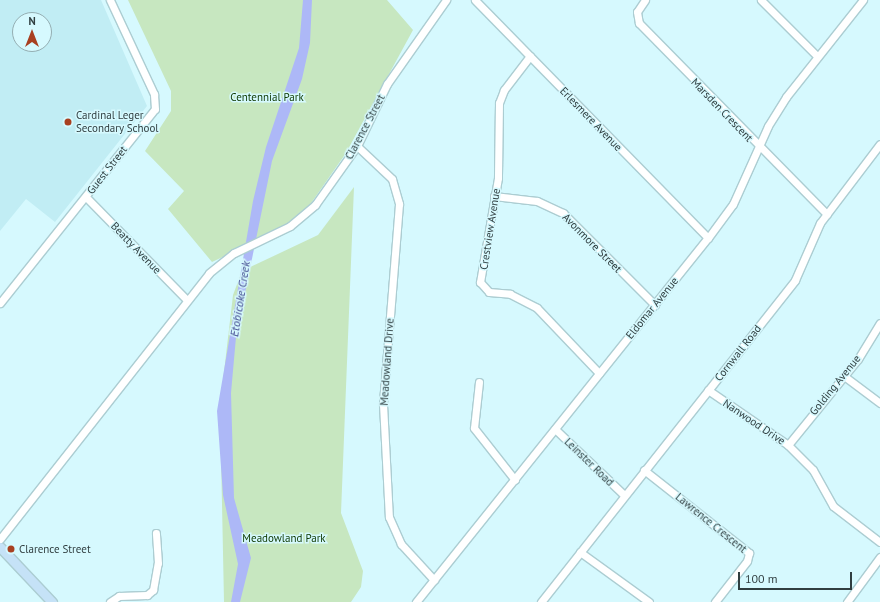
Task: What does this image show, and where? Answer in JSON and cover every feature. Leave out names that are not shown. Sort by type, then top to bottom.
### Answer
[{"type":"main road","points":[[0,547],[52,602]]},
{"type":"street","name":"Guest Street","points":[[0,303],[86,197],[154,109],[154,94],[110,0]]},
{"type":"street","name":"Clarence Street","points":[[0,539],[186,299],[234,254],[264,242],[315,205],[357,146],[387,84],[446,0]]},
{"type":"street","name":"Erlesmere Avenue","points":[[475,0],[708,238]]},
{"type":"street","name":"Marsden Crescent","points":[[646,0],[637,12],[639,23],[757,147],[827,214]]},
{"type":"street","points":[[761,0],[817,56]]},
{"type":"street","name":"Eldomar Avenue","points":[[416,602],[708,238],[740,190],[757,147],[786,97],[817,56],[864,0]]},
{"type":"street","name":"Crestview Avenue","points":[[530,56],[504,90],[499,103],[494,196],[480,282],[484,288],[510,294],[537,308],[599,373]]},
{"type":"street","name":"Cornwall Road","points":[[541,602],[795,280],[827,214],[880,144]]},
{"type":"street","name":"Meadowland Drive","points":[[357,146],[392,179],[399,204],[383,404],[389,517],[401,544],[434,580]]},
{"type":"street","name":"Avonmore Street","points":[[494,196],[537,202],[563,213],[655,305]]},
{"type":"street","name":"Beatty Avenue","points":[[86,197],[186,299]]},
{"type":"street","name":"Golding Avenue","points":[[788,445],[844,376],[880,324]]},
{"type":"street","points":[[844,376],[880,403]]},
{"type":"street","points":[[479,382],[474,428],[515,480]]},
{"type":"street","name":"Nanwood Drive","points":[[708,390],[788,445],[813,470],[833,506],[880,542]]},
{"type":"street","name":"Leinster Road","points":[[555,429],[624,495]]},
{"type":"street","name":"Lawrence Crescent","points":[[644,470],[749,552],[747,562],[715,602]]},
{"type":"street","points":[[110,602],[119,596],[147,595],[153,590],[158,563],[156,533]]},
{"type":"street","points":[[580,552],[649,602]]},
{"type":"street","points":[[847,602],[880,557]]},
{"type":"shaded area","name":"Cardinal Leger Secondary School","points":[[0,0],[101,0],[147,106],[55,222],[26,199],[0,231]]},
{"type":"green space","name":"Centennial Park","points":[[128,0],[387,0],[413,30],[346,153],[307,209],[276,232],[212,262],[168,209],[184,191],[145,151],[171,111],[171,91]]},
{"type":"green space","name":"Meadowland Park","points":[[354,187],[341,513],[363,571],[361,587],[351,602],[224,602],[220,406],[233,295],[242,271],[318,235]]},
{"type":"water","name":"Etobicoke Creek","points":[[303,0],[312,0],[310,43],[302,79],[272,161],[236,337],[231,393],[234,498],[251,558],[240,602],[231,602],[238,564],[223,495],[217,411],[253,201],[266,147],[299,48]]},
{"type":"place","name":"Cardinal Leger Secondary School","points":[[68,122]]},
{"type":"place","name":"Clarence Street","points":[[11,549]]}]
